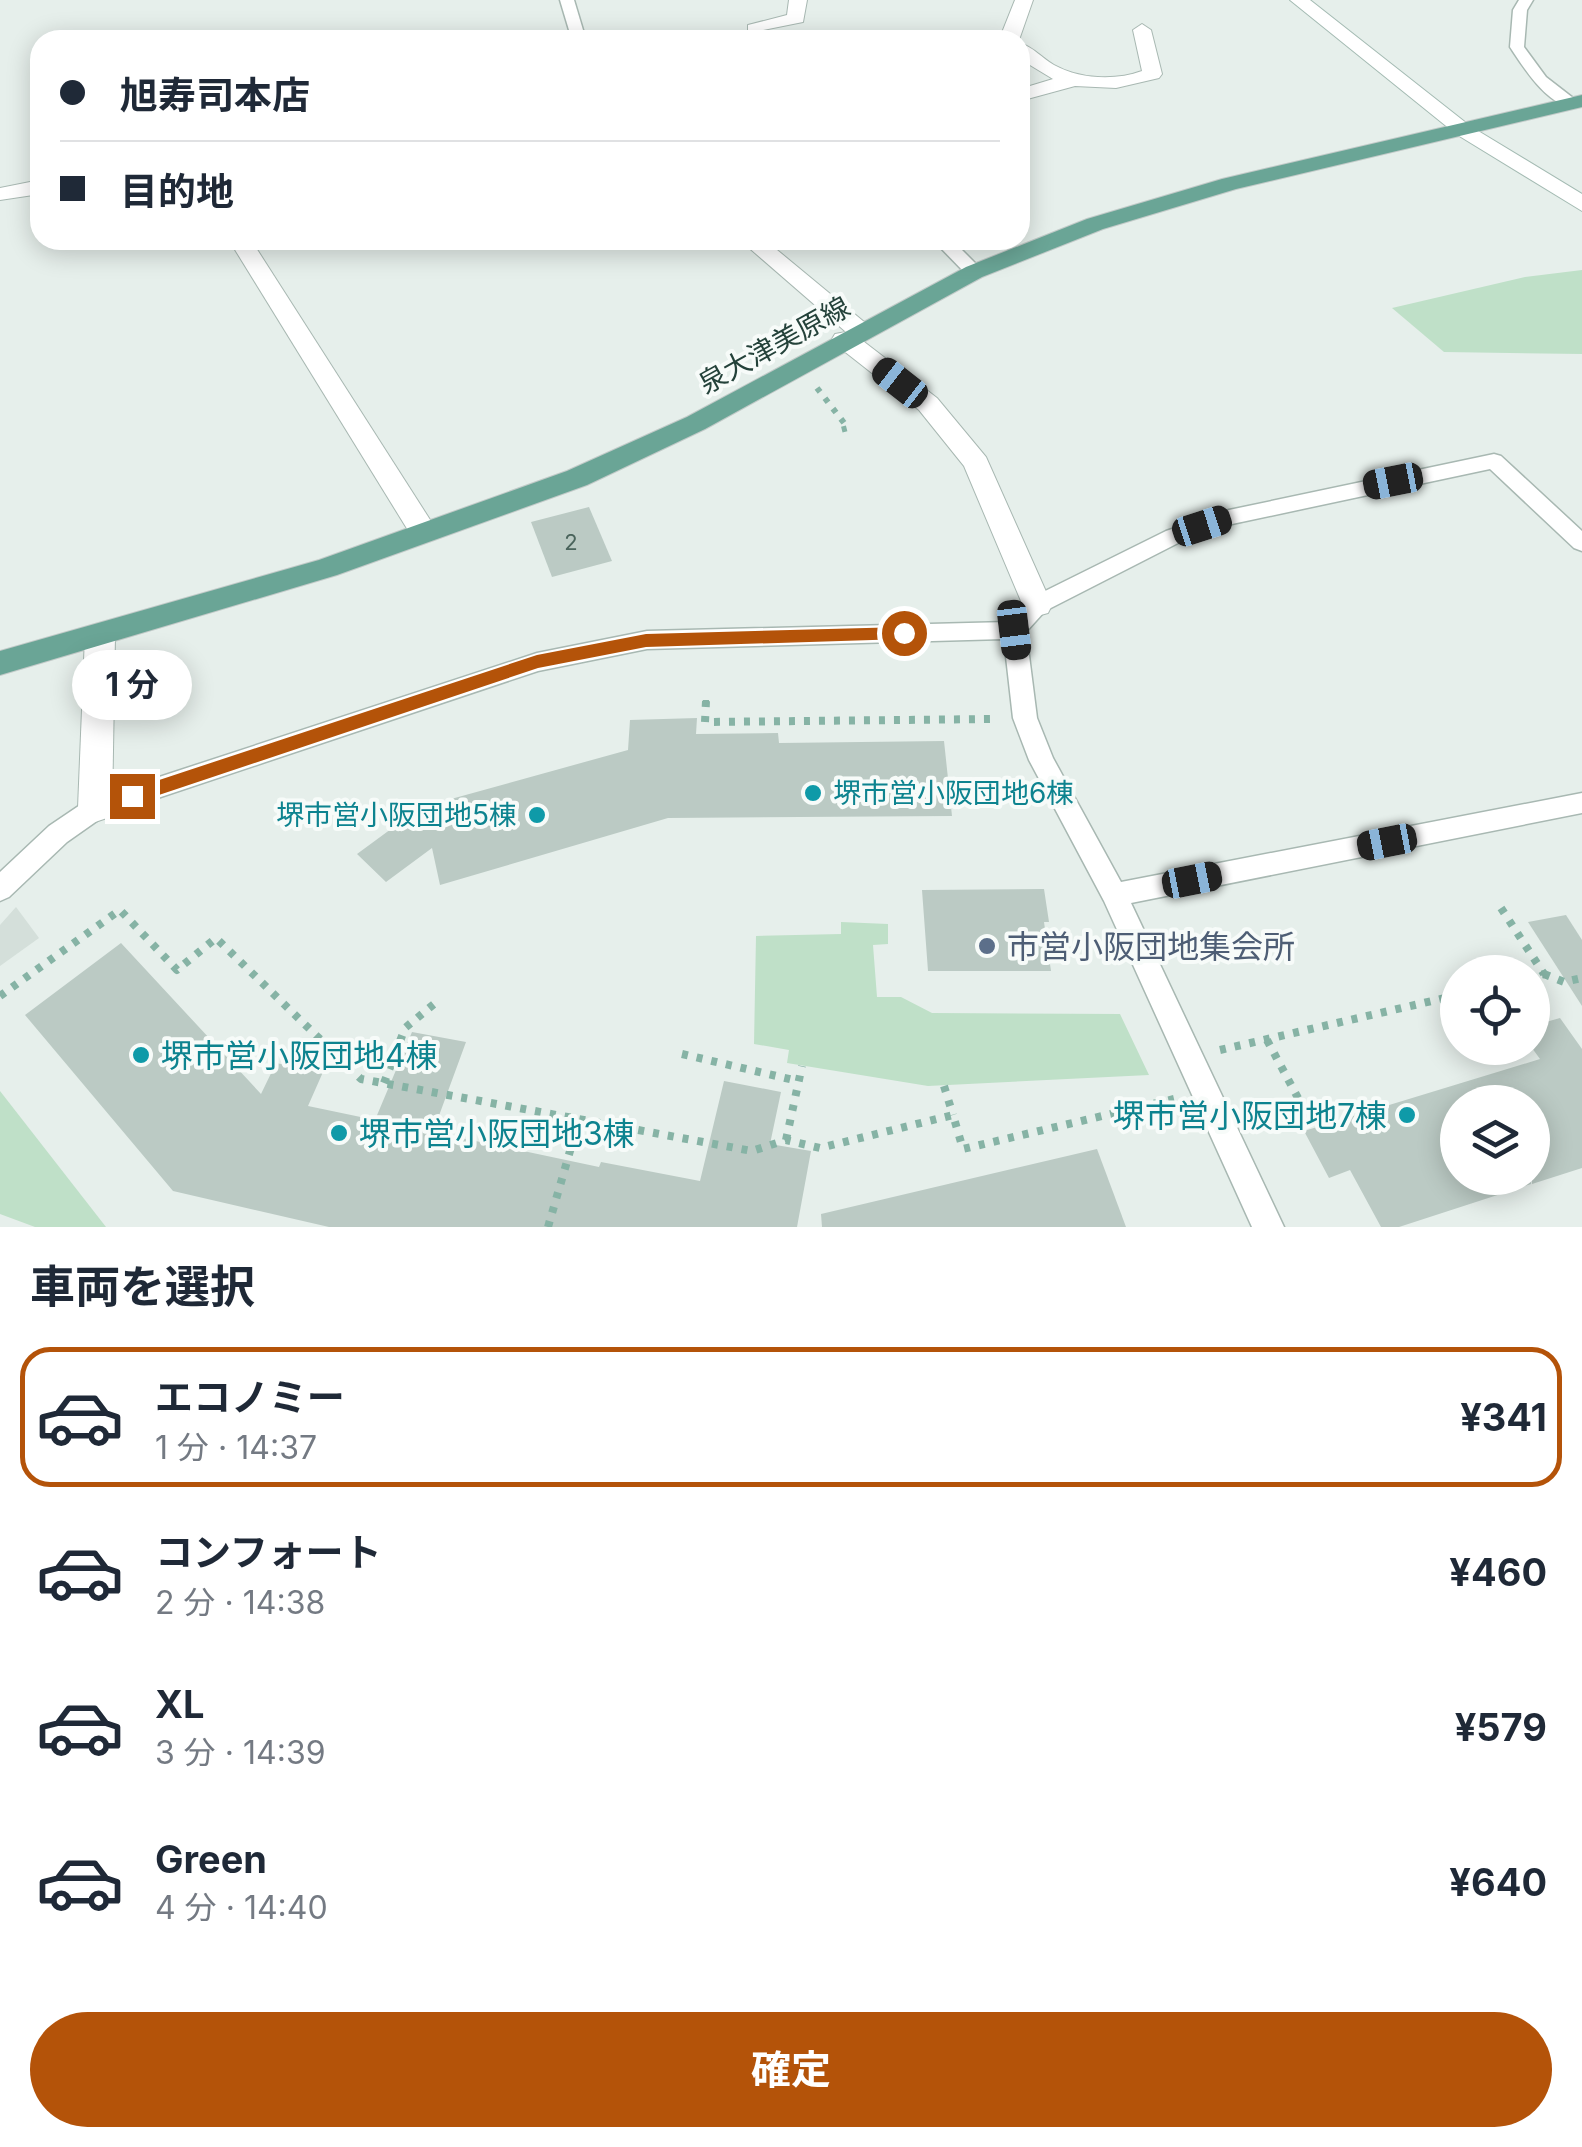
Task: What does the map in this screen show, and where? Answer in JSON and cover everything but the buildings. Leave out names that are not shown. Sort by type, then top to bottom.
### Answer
[{"type":"main road","name":"泉大津美原線","points":[[1030,250],[1095,224],[1230,184],[1577,102]]},
{"type":"main road","name":"泉大津美原線","points":[[0,663],[327,568],[578,478],[696,423],[974,272],[1029,250]]},
{"type":"street","points":[[755,29],[796,18],[798,0]]},
{"type":"street","points":[[1013,30],[1024,0]]},
{"type":"street","points":[[1299,0],[1463,130],[1582,204]]},
{"type":"street","points":[[1030,92],[1072,80],[1139,81],[1152,74],[1142,30]]},
{"type":"street","points":[[1030,57],[1050,72],[1072,80]]},
{"type":"street","points":[[4,194],[30,189]]},
{"type":"street","points":[[246,250],[424,533]]},
{"type":"street","points":[[762,250],[928,404],[976,464],[1037,605]]},
{"type":"street","points":[[96,808],[100,636]]},
{"type":"lane","points":[[567,0],[577,30]]},
{"type":"lane","points":[[1526,0],[1520,10],[1517,46],[1541,80],[1577,102]]},
{"type":"lane","points":[[952,250],[974,272]]},
{"type":"lane","points":[[0,888],[58,834],[96,808],[537,662],[646,640],[1014,630],[1037,605],[1174,536],[1230,517],[1494,461],[1582,543]]},
{"type":"lane","points":[[1014,630],[1025,718],[1041,760],[1114,895],[1268,1227]]},
{"type":"lane","points":[[1114,895],[1582,803]]},
{"type":"path","points":[[812,380],[848,428],[840,430]]},
{"type":"path","points":[[706,700],[705,722],[1025,718]]},
{"type":"path","points":[[1502,908],[1532,955]]},
{"type":"path","points":[[0,996],[120,910],[177,970],[216,938],[361,1079],[752,1151],[786,1140],[820,1148],[953,1115]]},
{"type":"path","points":[[1550,976],[1564,982],[1582,978]]},
{"type":"path","points":[[384,1083],[405,1028],[440,999]]},
{"type":"path","points":[[1189,1057],[1440,999]]},
{"type":"path","points":[[1267,1040],[1314,1128]]},
{"type":"path","points":[[682,1054],[798,1081]]},
{"type":"path","points":[[786,1140],[802,1066]]},
{"type":"path","points":[[944,1086],[963,1150],[1205,1091]]},
{"type":"path","points":[[548,1227],[579,1120]]},
{"type":"shaded area","points":[[16,907],[39,938],[0,966],[0,925]]},
{"type":"green space","points":[[1582,270],[1582,354],[1444,352],[1392,308],[1525,277]]},
{"type":"green space","points":[[841,922],[888,924],[888,944],[873,945],[877,997],[901,997],[932,1013],[1120,1014],[1149,1075],[928,1086],[787,1063],[789,1050],[754,1044],[756,936],[841,934]]},
{"type":"green space","points":[[0,1091],[106,1227],[35,1227],[0,1214]]},
{"type":"place","name":"堺市営小阪団地6棟","points":[[813,793]]},
{"type":"place","name":"堺市営小阪団地5棟","points":[[537,815]]},
{"type":"place","name":"市営小阪団地集会所","points":[[987,946]]},
{"type":"place","name":"堺市営小阪団地4棟","points":[[141,1055]]},
{"type":"place","name":"堺市営小阪団地7棟","points":[[1407,1115]]},
{"type":"place","name":"堺市営小阪団地3棟","points":[[339,1133]]},
{"type":"route","points":[[132,796],[537,662],[646,640],[904,633]]}]
